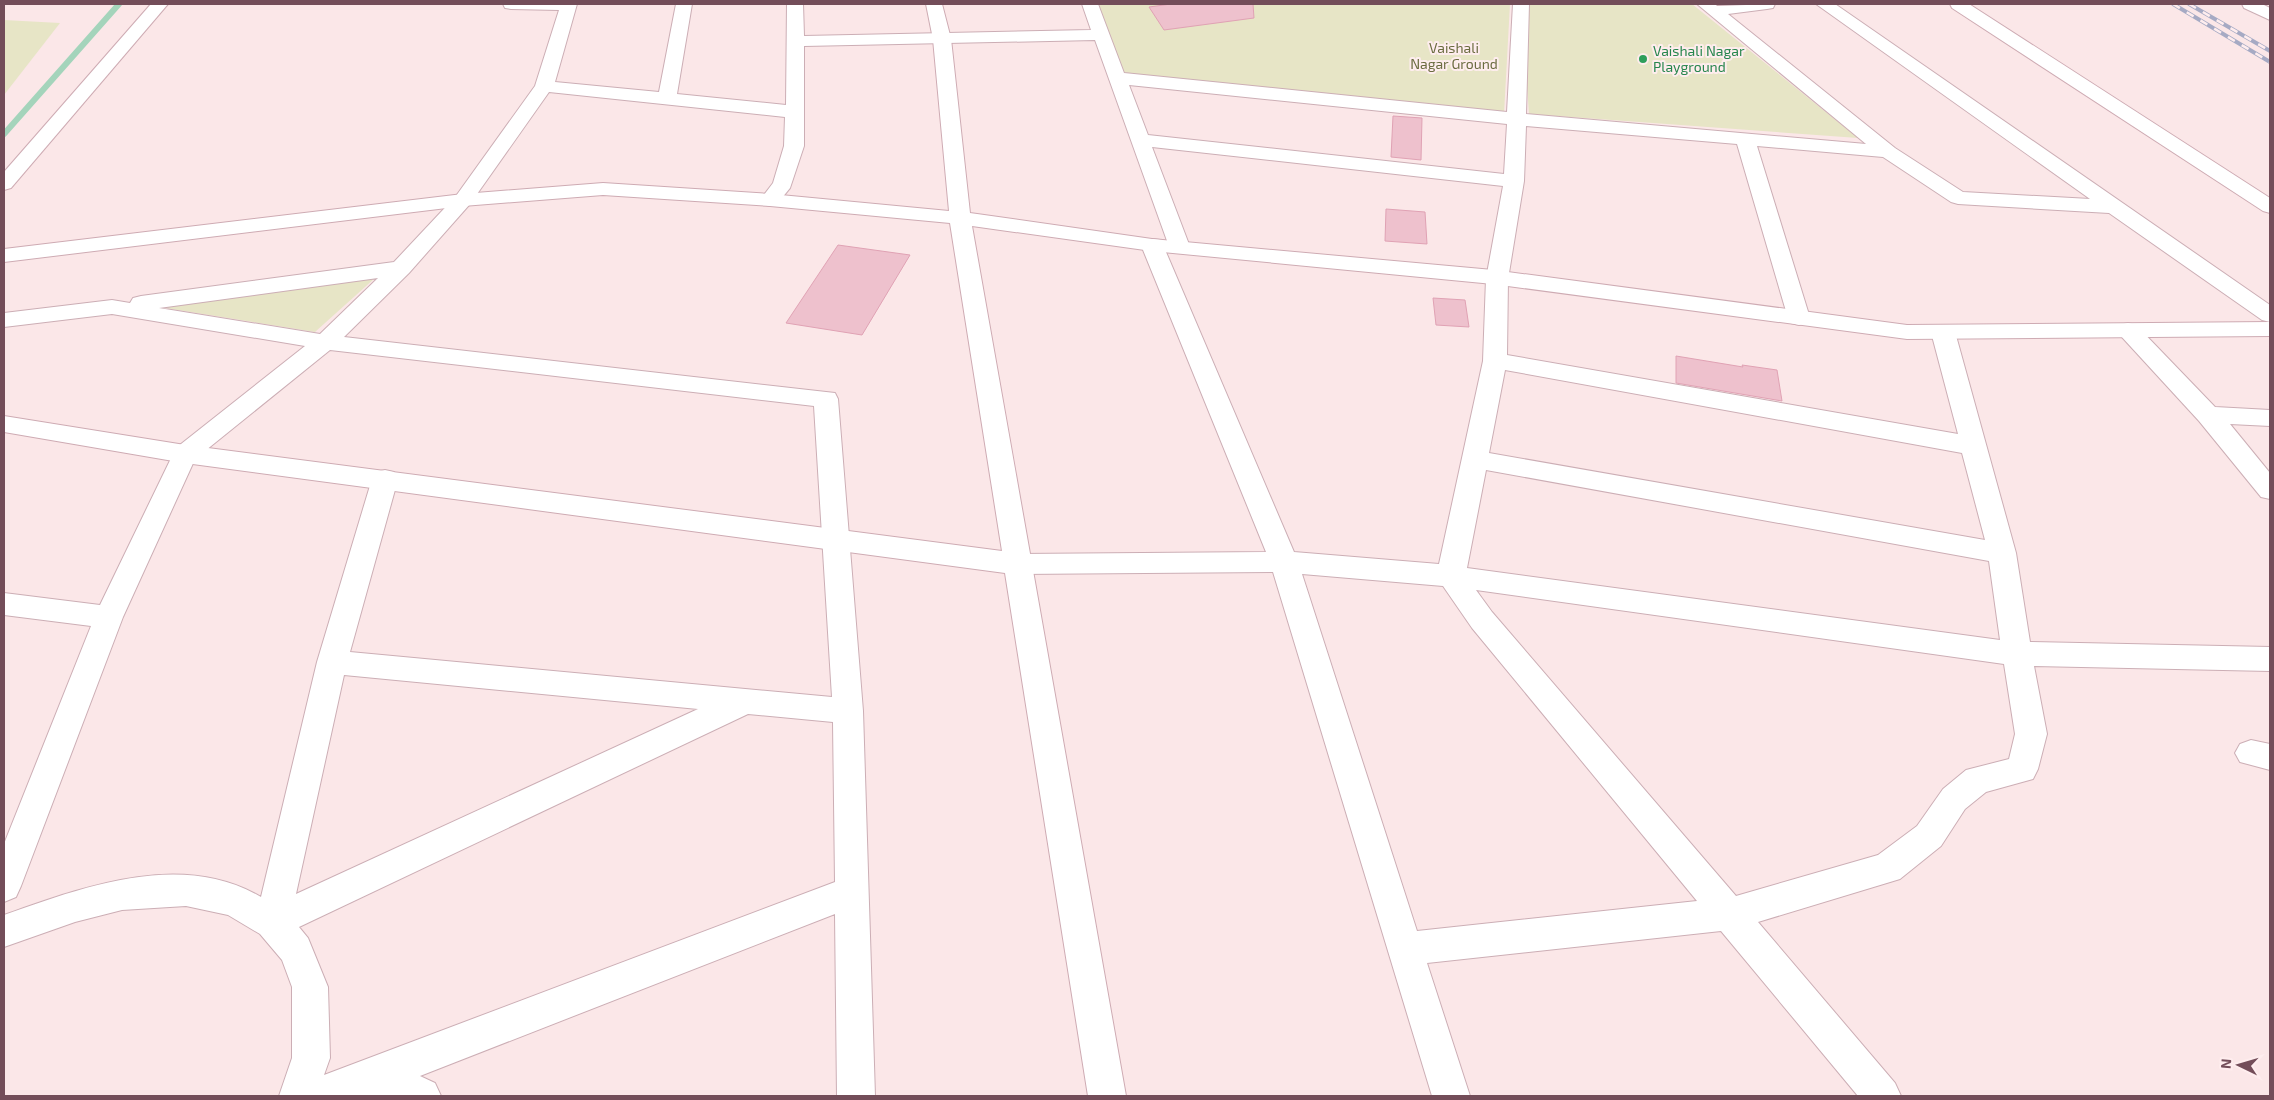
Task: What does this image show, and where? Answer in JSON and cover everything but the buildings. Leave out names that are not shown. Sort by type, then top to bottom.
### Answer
[{"type":"street","points":[[4,184],[160,4]]},
{"type":"street","points":[[4,886],[109,617],[185,454],[325,342],[401,268],[463,200],[544,86],[569,4],[511,4]]},
{"type":"street","points":[[667,99],[684,4]]},
{"type":"street","points":[[770,200],[783,184],[794,146],[795,4]]},
{"type":"street","points":[[934,4],[942,39],[960,218],[1107,1096]]},
{"type":"street","points":[[1090,4],[1179,247]]},
{"type":"street","points":[[1521,4],[1514,181],[1497,279],[1495,361],[1451,576],[1482,620],[1882,1096]]},
{"type":"street","points":[[1710,8],[1767,4]]},
{"type":"street","points":[[1824,4],[2270,316]]},
{"type":"street","points":[[1958,4],[2270,207]]},
{"type":"street","points":[[2250,4],[2270,15]]},
{"type":"street","points":[[1710,8],[1888,152],[1958,198],[2114,207]]},
{"type":"street","points":[[795,41],[1102,36]]},
{"type":"street","points":[[1118,78],[1517,119],[1888,152]]},
{"type":"street","points":[[544,86],[795,112]]},
{"type":"street","points":[[1745,139],[1799,318]]},
{"type":"street","points":[[1140,140],[1514,181]]},
{"type":"street","points":[[4,256],[463,200],[603,189],[770,200],[960,218],[1152,245],[1497,279],[1907,332],[2270,328]]},
{"type":"street","points":[[1152,245],[1284,562],[1451,1096]]},
{"type":"street","points":[[4,320],[401,268]]},
{"type":"street","points":[[112,307],[325,342],[826,399],[834,540],[848,711],[856,1096]]},
{"type":"street","points":[[2128,330],[2208,415],[2270,490]]},
{"type":"street","points":[[1405,949],[1729,914],[1888,868],[1929,836],[1954,799],[1977,780],[2022,769],[2031,734],[2002,553],[1943,332]]},
{"type":"street","points":[[1495,361],[1974,446]]},
{"type":"street","points":[[2208,415],[2270,418]]},
{"type":"street","points":[[4,424],[185,454],[1019,564],[1284,562],[1451,576],[2017,654],[2270,659]]},
{"type":"street","points":[[1475,460],[2002,553]]},
{"type":"street","points":[[272,922],[332,662],[385,479]]},
{"type":"street","points":[[4,604],[109,617]]},
{"type":"street","points":[[332,662],[848,711]]},
{"type":"street","points":[[272,922],[746,701]]},
{"type":"street","points":[[4,932],[75,906],[122,894],[186,890],[235,900],[272,922],[296,950],[310,987],[310,1058],[298,1096]]},
{"type":"street","points":[[320,1096],[852,890]]},
{"type":"street","points":[[373,1076],[422,1096]]},
{"type":"green space","name":"Vaishali Nagar Ground","points":[[1093,4],[1510,4],[1504,114],[1120,77]]},
{"type":"green space","name":"Vaishali Nagar Playground","points":[[1521,4],[1692,4],[1858,138],[1529,114]]},
{"type":"green space","points":[[4,20],[60,23],[4,95]]},
{"type":"green space","points":[[375,278],[315,332],[159,307]]},
{"type":"waterway","points":[[4,134],[119,4]]},
{"type":"railway","points":[[2173,4],[2270,62]]},
{"type":"railway","points":[[2189,4],[2270,51]]},
{"type":"place","name":"Vaishali Nagar Playground","points":[[1643,59]]}]
